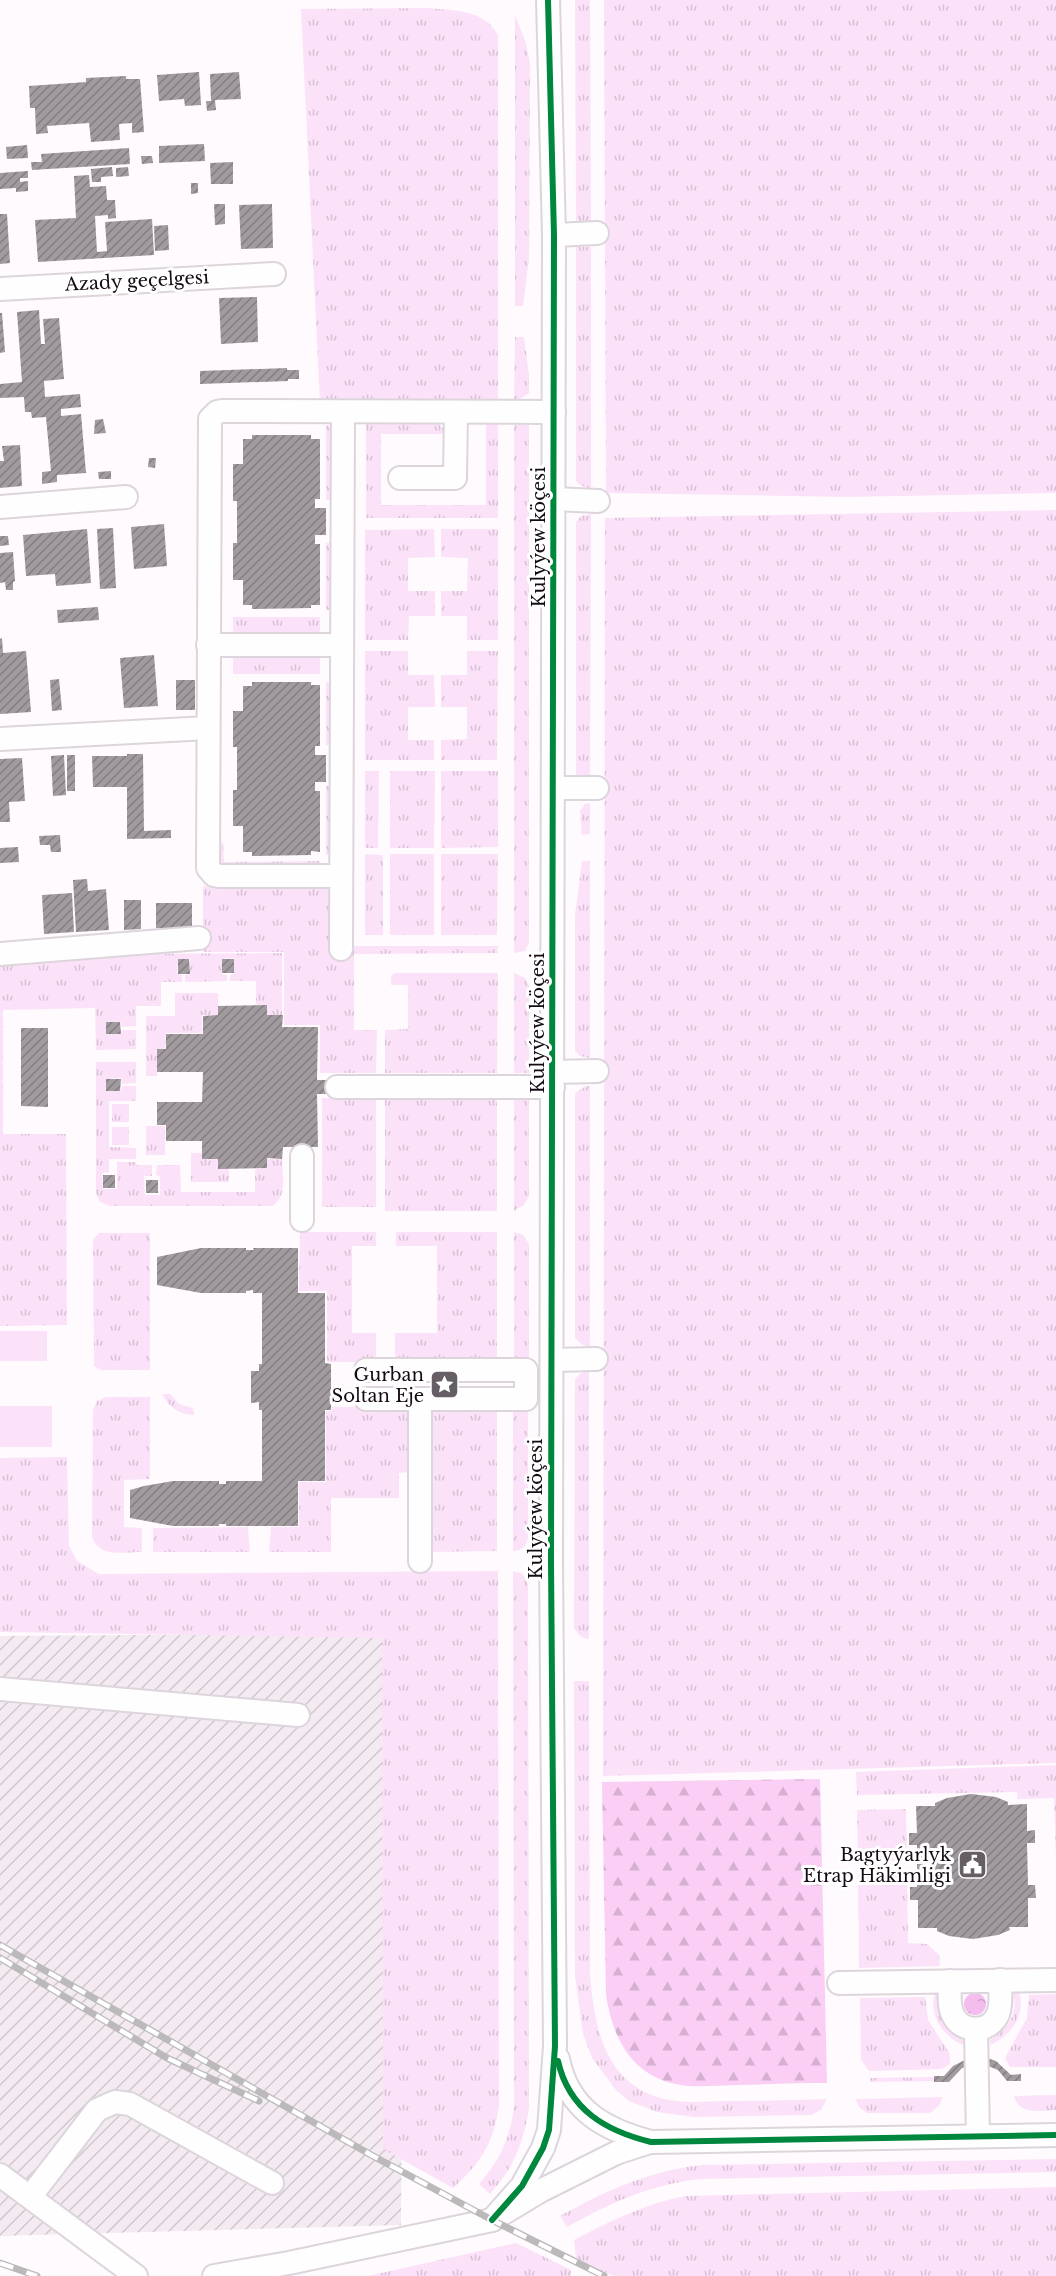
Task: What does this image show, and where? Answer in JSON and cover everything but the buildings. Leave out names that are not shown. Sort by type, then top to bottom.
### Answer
[{"type":"street","name":"Kulyýew köçesi","points":[[548,0],[554,235],[552,1384],[555,2046]]},
{"type":"street","points":[[554,235],[597,233]]},
{"type":"street","name":"Azady geçelgesi","points":[[0,289],[274,274]]},
{"type":"street","points":[[341,876],[219,876],[211,872],[207,864],[210,419],[217,412],[222,411],[554,412]]},
{"type":"street","points":[[341,949],[344,411]]},
{"type":"street","points":[[400,478],[455,478],[456,412]]},
{"type":"street","points":[[0,507],[126,497]]},
{"type":"street","points":[[554,499],[598,501]]},
{"type":"street","points":[[208,645],[342,645]]},
{"type":"street","points":[[0,739],[208,728]]},
{"type":"street","points":[[554,788],[597,788]]},
{"type":"street","points":[[0,954],[199,938]]},
{"type":"street","points":[[338,1088],[552,1079],[597,1071]]},
{"type":"street","points":[[302,1156],[302,1220]]},
{"type":"street","points":[[552,1360],[596,1359]]},
{"type":"street","points":[[366,1370],[526,1370],[526,1399],[366,1399]]},
{"type":"street","points":[[526,1384],[552,1384]]},
{"type":"street","points":[[420,1399],[420,1561]]},
{"type":"street","points":[[0,1689],[298,1715]]},
{"type":"street","points":[[950,1982],[952,2014],[966,2027],[976,2029],[985,2027],[999,2013],[1000,1980]]},
{"type":"street","points":[[839,1983],[1056,1980]]},
{"type":"street","points":[[976,2029],[978,2136]]},
{"type":"street","points":[[555,2046],[561,2074],[570,2093],[585,2109],[602,2124],[624,2135],[651,2142],[1056,2135]]},
{"type":"street","points":[[492,2220],[522,2186],[543,2148],[549,2130],[555,2046]]},
{"type":"street","points":[[30,2197],[97,2110],[116,2102],[130,2104],[272,2183]]},
{"type":"street","points":[[214,2276],[289,2263],[492,2220],[540,2192],[616,2153],[651,2142]]},
{"type":"street","points":[[0,2175],[136,2276]]},
{"type":"shaded area","points":[[405,1633],[401,2225],[0,2236],[0,1636]]},
{"type":"green space","points":[[575,0],[590,0],[591,222],[576,222]]},
{"type":"green space","points":[[604,0],[1056,0],[1056,493],[848,497],[606,493]]},
{"type":"green space","points":[[428,8],[458,11],[477,16],[492,26],[498,35],[498,403],[320,403],[301,9]]},
{"type":"green space","points":[[515,15],[526,43],[530,64],[529,258],[523,306],[515,306]]},
{"type":"green space","points":[[576,247],[591,247],[591,489],[576,481]]},
{"type":"green space","points":[[515,337],[524,337],[529,393],[514,403]]},
{"type":"green space","points":[[366,422],[436,422],[445,430],[445,434],[381,434],[381,505],[486,505],[486,422],[498,422],[498,518],[366,518]]},
{"type":"green space","points":[[326,425],[334,426],[334,500],[326,500]]},
{"type":"green space","points":[[514,425],[529,425],[529,943],[525,951],[514,953]]},
{"type":"green space","points":[[1056,510],[1056,1763],[603,1776],[605,518]]},
{"type":"green space","points":[[591,514],[590,777],[580,777],[576,774],[576,522],[581,516]]},
{"type":"green space","points":[[434,529],[435,557],[408,558],[408,591],[435,591],[435,616],[409,616],[408,640],[365,640],[365,530]]},
{"type":"green space","points":[[441,529],[498,529],[498,640],[467,640],[467,616],[441,616],[441,591],[467,591],[468,558],[441,557]]},
{"type":"green space","points":[[326,543],[334,543],[334,610],[326,610]]},
{"type":"green space","points":[[233,617],[320,617],[320,637],[233,637]]},
{"type":"green space","points":[[365,651],[408,651],[408,675],[434,675],[435,707],[408,707],[408,740],[434,740],[434,760],[365,760]]},
{"type":"green space","points":[[467,651],[498,651],[497,760],[441,760],[441,740],[467,739],[467,707],[441,707],[441,675],[467,675]]},
{"type":"green space","points":[[233,654],[320,654],[320,674],[233,674]]},
{"type":"green space","points":[[326,682],[334,682],[334,746],[326,745]]},
{"type":"green space","points":[[365,771],[379,771],[378,848],[365,848]]},
{"type":"green space","points":[[390,771],[435,771],[434,848],[390,848]]},
{"type":"green space","points":[[441,771],[498,771],[498,847],[441,848]]},
{"type":"green space","points":[[348,776],[354,776],[354,946],[498,946],[497,953],[354,954],[354,1030],[377,1030],[376,1073],[320,1073],[320,1025],[284,1025],[284,952],[203,952],[203,886],[333,886]]},
{"type":"green space","points":[[326,786],[334,786],[334,854],[326,855]]},
{"type":"green space","points":[[590,803],[590,834],[582,835],[580,811],[585,804]]},
{"type":"green space","points":[[212,843],[223,843],[224,862],[320,861],[320,869],[220,870]]},
{"type":"green space","points":[[365,854],[383,855],[383,935],[365,935]]},
{"type":"green space","points":[[390,854],[434,854],[434,935],[390,935]]},
{"type":"green space","points":[[441,854],[498,854],[497,935],[441,935]]},
{"type":"green space","points":[[582,861],[590,861],[590,1058],[580,1056],[575,1051],[575,915]]},
{"type":"green space","points":[[282,953],[282,1015],[267,1015],[256,1005],[256,981],[230,981],[230,975],[234,974],[234,958],[222,959],[222,974],[227,975],[227,981],[185,982],[185,975],[190,974],[190,959],[178,959],[177,974],[182,975],[182,982],[161,982],[161,1006],[136,1006],[136,1026],[122,1027],[121,1022],[106,1022],[106,1034],[121,1034],[122,1030],[136,1030],[136,1049],[96,1050],[95,1003],[95,1008],[3,1010],[3,1134],[66,1134],[67,1325],[0,1326],[0,965],[95,954]]},
{"type":"green space","points":[[394,973],[498,973],[497,1073],[385,1073],[385,1030],[408,1029],[408,985],[391,985],[391,977]]},
{"type":"green space","points":[[514,973],[525,978],[529,986],[529,1073],[514,1073]]},
{"type":"green space","points":[[175,993],[218,993],[218,1015],[202,1015],[202,1033],[166,1033],[165,1049],[157,1049],[157,1076],[146,1076],[146,1016],[175,1016]]},
{"type":"green space","points":[[96,1062],[136,1062],[136,1083],[122,1084],[121,1078],[106,1079],[106,1091],[121,1091],[122,1086],[136,1086],[136,1101],[109,1101],[109,1147],[136,1148],[136,1159],[109,1159],[109,1172],[102,1173],[103,1189],[117,1189],[117,1162],[136,1162],[136,1165],[152,1165],[152,1176],[144,1176],[145,1195],[160,1195],[160,1176],[156,1175],[157,1165],[180,1165],[181,1192],[255,1192],[255,1169],[267,1168],[267,1159],[282,1159],[283,1185],[277,1202],[272,1206],[110,1206],[100,1202],[96,1193]]},
{"type":"green space","points":[[590,1086],[590,1348],[575,1338],[575,1093]]},
{"type":"green space","points":[[497,1097],[497,1211],[385,1211],[385,1098]]},
{"type":"green space","points":[[514,1097],[529,1098],[529,1196],[524,1205],[514,1211]]},
{"type":"green space","points":[[322,1098],[376,1098],[376,1207],[322,1207]]},
{"type":"green space","points":[[112,1104],[129,1104],[129,1122],[112,1122]]},
{"type":"green space","points":[[146,1126],[165,1126],[165,1155],[146,1155]]},
{"type":"green space","points":[[112,1127],[129,1127],[129,1145],[112,1145]]},
{"type":"green space","points":[[191,1153],[202,1153],[202,1159],[218,1159],[218,1169],[229,1169],[229,1182],[191,1182]]},
{"type":"green space","points":[[300,1232],[376,1232],[376,1246],[352,1246],[352,1333],[376,1333],[376,1362],[327,1362],[327,1291],[299,1291]]},
{"type":"green space","points":[[396,1232],[497,1232],[497,1361],[395,1362],[395,1333],[437,1333],[437,1246],[396,1246]]},
{"type":"green space","points":[[514,1232],[523,1235],[529,1244],[529,1361],[514,1361]]},
{"type":"green space","points":[[99,1233],[150,1233],[150,1370],[101,1370],[94,1366],[93,1240]]},
{"type":"green space","points":[[0,1331],[47,1331],[47,1361],[0,1361]]},
{"type":"green space","points":[[589,1371],[589,1639],[580,1636],[574,1628],[575,1379],[581,1373]]},
{"type":"green space","points":[[162,1394],[170,1394],[179,1404],[193,1408],[194,1415],[175,1409]]},
{"type":"green space","points":[[106,1397],[150,1397],[150,1479],[124,1480],[124,1527],[142,1528],[142,1552],[106,1551],[95,1544],[92,1537],[93,1410],[97,1401]]},
{"type":"green space","points":[[0,1406],[52,1406],[52,1447],[0,1447]]},
{"type":"green space","points":[[497,1406],[497,1551],[431,1552],[431,1407]]},
{"type":"green space","points":[[513,1406],[528,1406],[528,1537],[524,1547],[513,1551]]},
{"type":"green space","points":[[332,1407],[410,1407],[410,1472],[399,1473],[399,1498],[331,1498],[331,1552],[269,1552],[271,1527],[299,1527],[299,1482],[326,1482],[326,1411],[332,1411]]},
{"type":"green space","points":[[67,1457],[69,1546],[77,1561],[99,1574],[498,1571],[499,2106],[493,2131],[484,2152],[471,2170],[453,2188],[383,2149],[382,1638],[0,1632],[0,1458]]},
{"type":"green space","points":[[248,1527],[250,1552],[153,1552],[153,1528]]},
{"type":"green space","points":[[513,1571],[523,1574],[528,1584],[529,2108],[516,2154],[505,2175],[490,2194],[479,2184],[493,2167],[503,2148],[510,2129],[514,2107]]},
{"type":"green space","points":[[574,1681],[589,1681],[590,1975],[596,2018],[609,2056],[634,2086],[653,2095],[676,2101],[827,2099],[821,2110],[811,2115],[694,2117],[657,2112],[629,2101],[616,2090],[592,2058],[583,2034],[575,1976]]},
{"type":"green space","points":[[1056,1765],[1056,1858],[1054,1798],[1017,1799],[1017,1792],[857,1795],[856,1772]]},
{"type":"green space","points":[[820,1779],[827,2083],[688,2086],[670,2083],[654,2076],[630,2056],[621,2043],[609,2012],[606,1995],[602,1782]]},
{"type":"green space","points":[[906,1809],[907,1861],[858,1862],[857,1810]]},
{"type":"green space","points":[[907,1874],[908,1943],[927,1944],[939,1955],[940,1966],[859,1968],[858,1875]]},
{"type":"green space","points":[[1019,1991],[1021,2008],[1019,2016],[1005,2036],[990,2045],[990,2039],[1007,2026],[1013,2014],[1013,1993]]},
{"type":"green space","points":[[935,1992],[942,1994],[949,2029],[966,2039],[965,2046],[944,2032],[936,2018],[933,2001]]},
{"type":"green space","points":[[1056,1994],[1056,2067],[1010,2067],[1005,2058],[1027,2018],[1029,1995]]},
{"type":"green space","points":[[925,1997],[928,2020],[950,2054],[950,2064],[942,2069],[869,2071],[861,2060],[860,1998]]},
{"type":"green space","points":[[935,2077],[935,2081],[870,2082],[870,2078]]},
{"type":"green space","points":[[1056,2095],[1056,2110],[1043,2111],[1025,2109],[1020,2106],[1014,2096]]},
{"type":"green space","points":[[943,2097],[939,2106],[930,2113],[867,2113],[860,2108],[855,2099]]},
{"type":"green space","points":[[1056,2159],[1056,2172],[701,2179],[648,2190],[599,2210],[567,2227],[560,2216],[628,2183],[663,2172],[701,2165]]},
{"type":"green space","points":[[1056,2187],[1056,2276],[615,2276],[602,2272],[576,2258],[574,2240],[628,2214],[685,2196]]},
{"type":"green space","points":[[516,2243],[571,2270],[571,2276],[368,2276]]},
{"type":"water","points":[[971,1993],[979,1993],[986,2000],[986,2008],[979,2015],[971,2015],[964,2008],[964,2000]]},
{"type":"railway","points":[[0,1945],[373,2156],[492,2220],[604,2276]]},
{"type":"railway","points":[[0,1958],[167,2058],[259,2101]]},
{"type":"railway","points":[[0,2263],[37,2276]]},
{"type":"cycle path","points":[[492,2220],[522,2186],[543,2148],[549,2130],[555,2046],[551,1561],[554,235],[548,0]]},
{"type":"cycle path","points":[[558,2061],[571,2093],[592,2116],[619,2132],[651,2142],[1056,2135]]},
{"type":"place","name":"Gurban Soltan Eje","points":[[445,1385]]},
{"type":"place","name":"Bagtyýarlyk Etrap Häkimligi","points":[[972,1865]]}]
